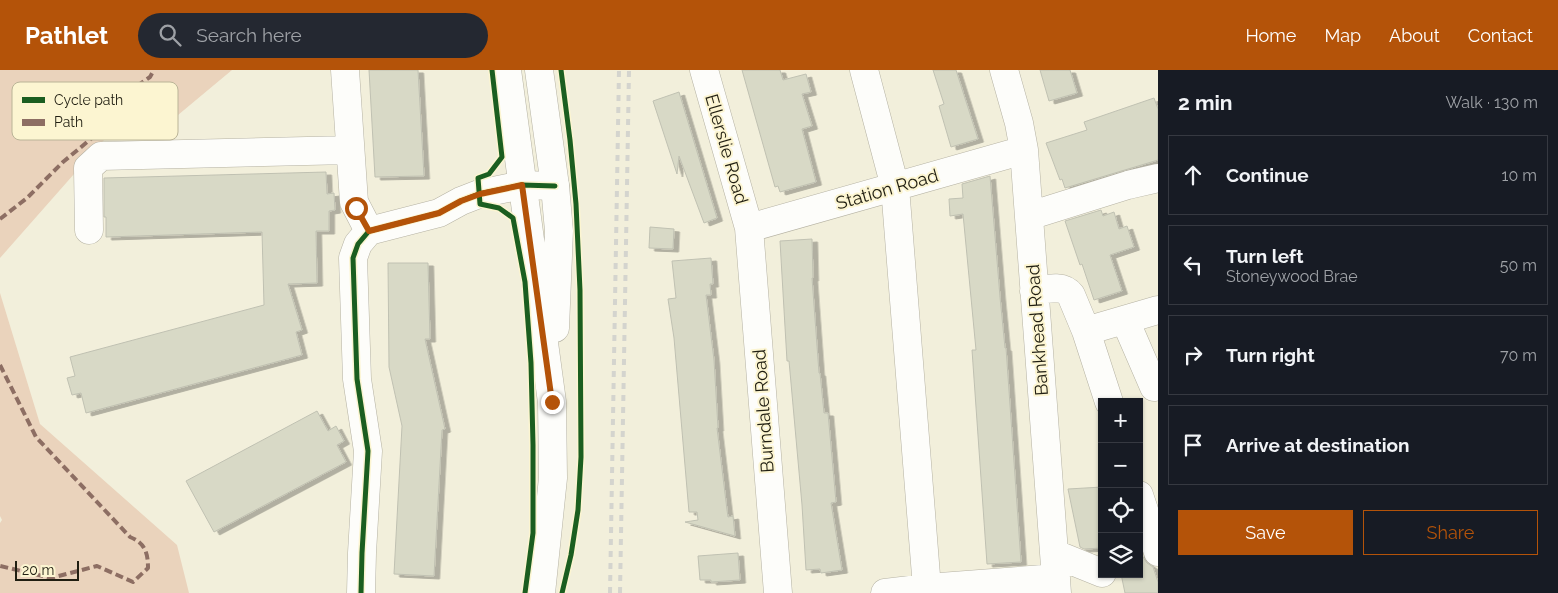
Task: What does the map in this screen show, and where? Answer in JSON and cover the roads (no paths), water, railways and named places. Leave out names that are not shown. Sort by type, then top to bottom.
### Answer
[{"type":"street","points":[[345,70],[354,202],[369,231]]},
{"type":"street","points":[[507,70],[551,390]]},
{"type":"street","points":[[540,70],[559,231],[551,390],[553,478],[541,593]]},
{"type":"street","name":"Ellerslie Road","points":[[704,70],[750,228]]},
{"type":"street","points":[[864,70],[895,187],[927,588]]},
{"type":"street","name":"Bankhead Road","points":[[1004,70],[1020,123],[1024,150],[1056,575]]},
{"type":"street","points":[[88,230],[88,168],[100,156],[349,150]]},
{"type":"street","name":"Station Road","points":[[750,228],[1024,150]]},
{"type":"street","points":[[1029,216],[1158,178]]},
{"type":"street","points":[[361,593],[368,451],[357,379],[353,258],[358,244],[369,231],[439,213],[461,201],[480,194],[522,185],[555,186]]},
{"type":"street","name":"Burndale Road","points":[[750,228],[778,593]]},
{"type":"street","points":[[1034,290],[1052,288],[1068,291],[1086,331],[1108,398]]},
{"type":"street","points":[[1086,331],[1158,310]]},
{"type":"street","points":[[1125,320],[1154,387]]},
{"type":"street","points":[[1143,507],[1158,552]]},
{"type":"street","points":[[885,593],[1098,572]]},
{"type":"railway","points":[[610,593],[619,70]]},
{"type":"railway","points":[[620,593],[629,70]]}]
